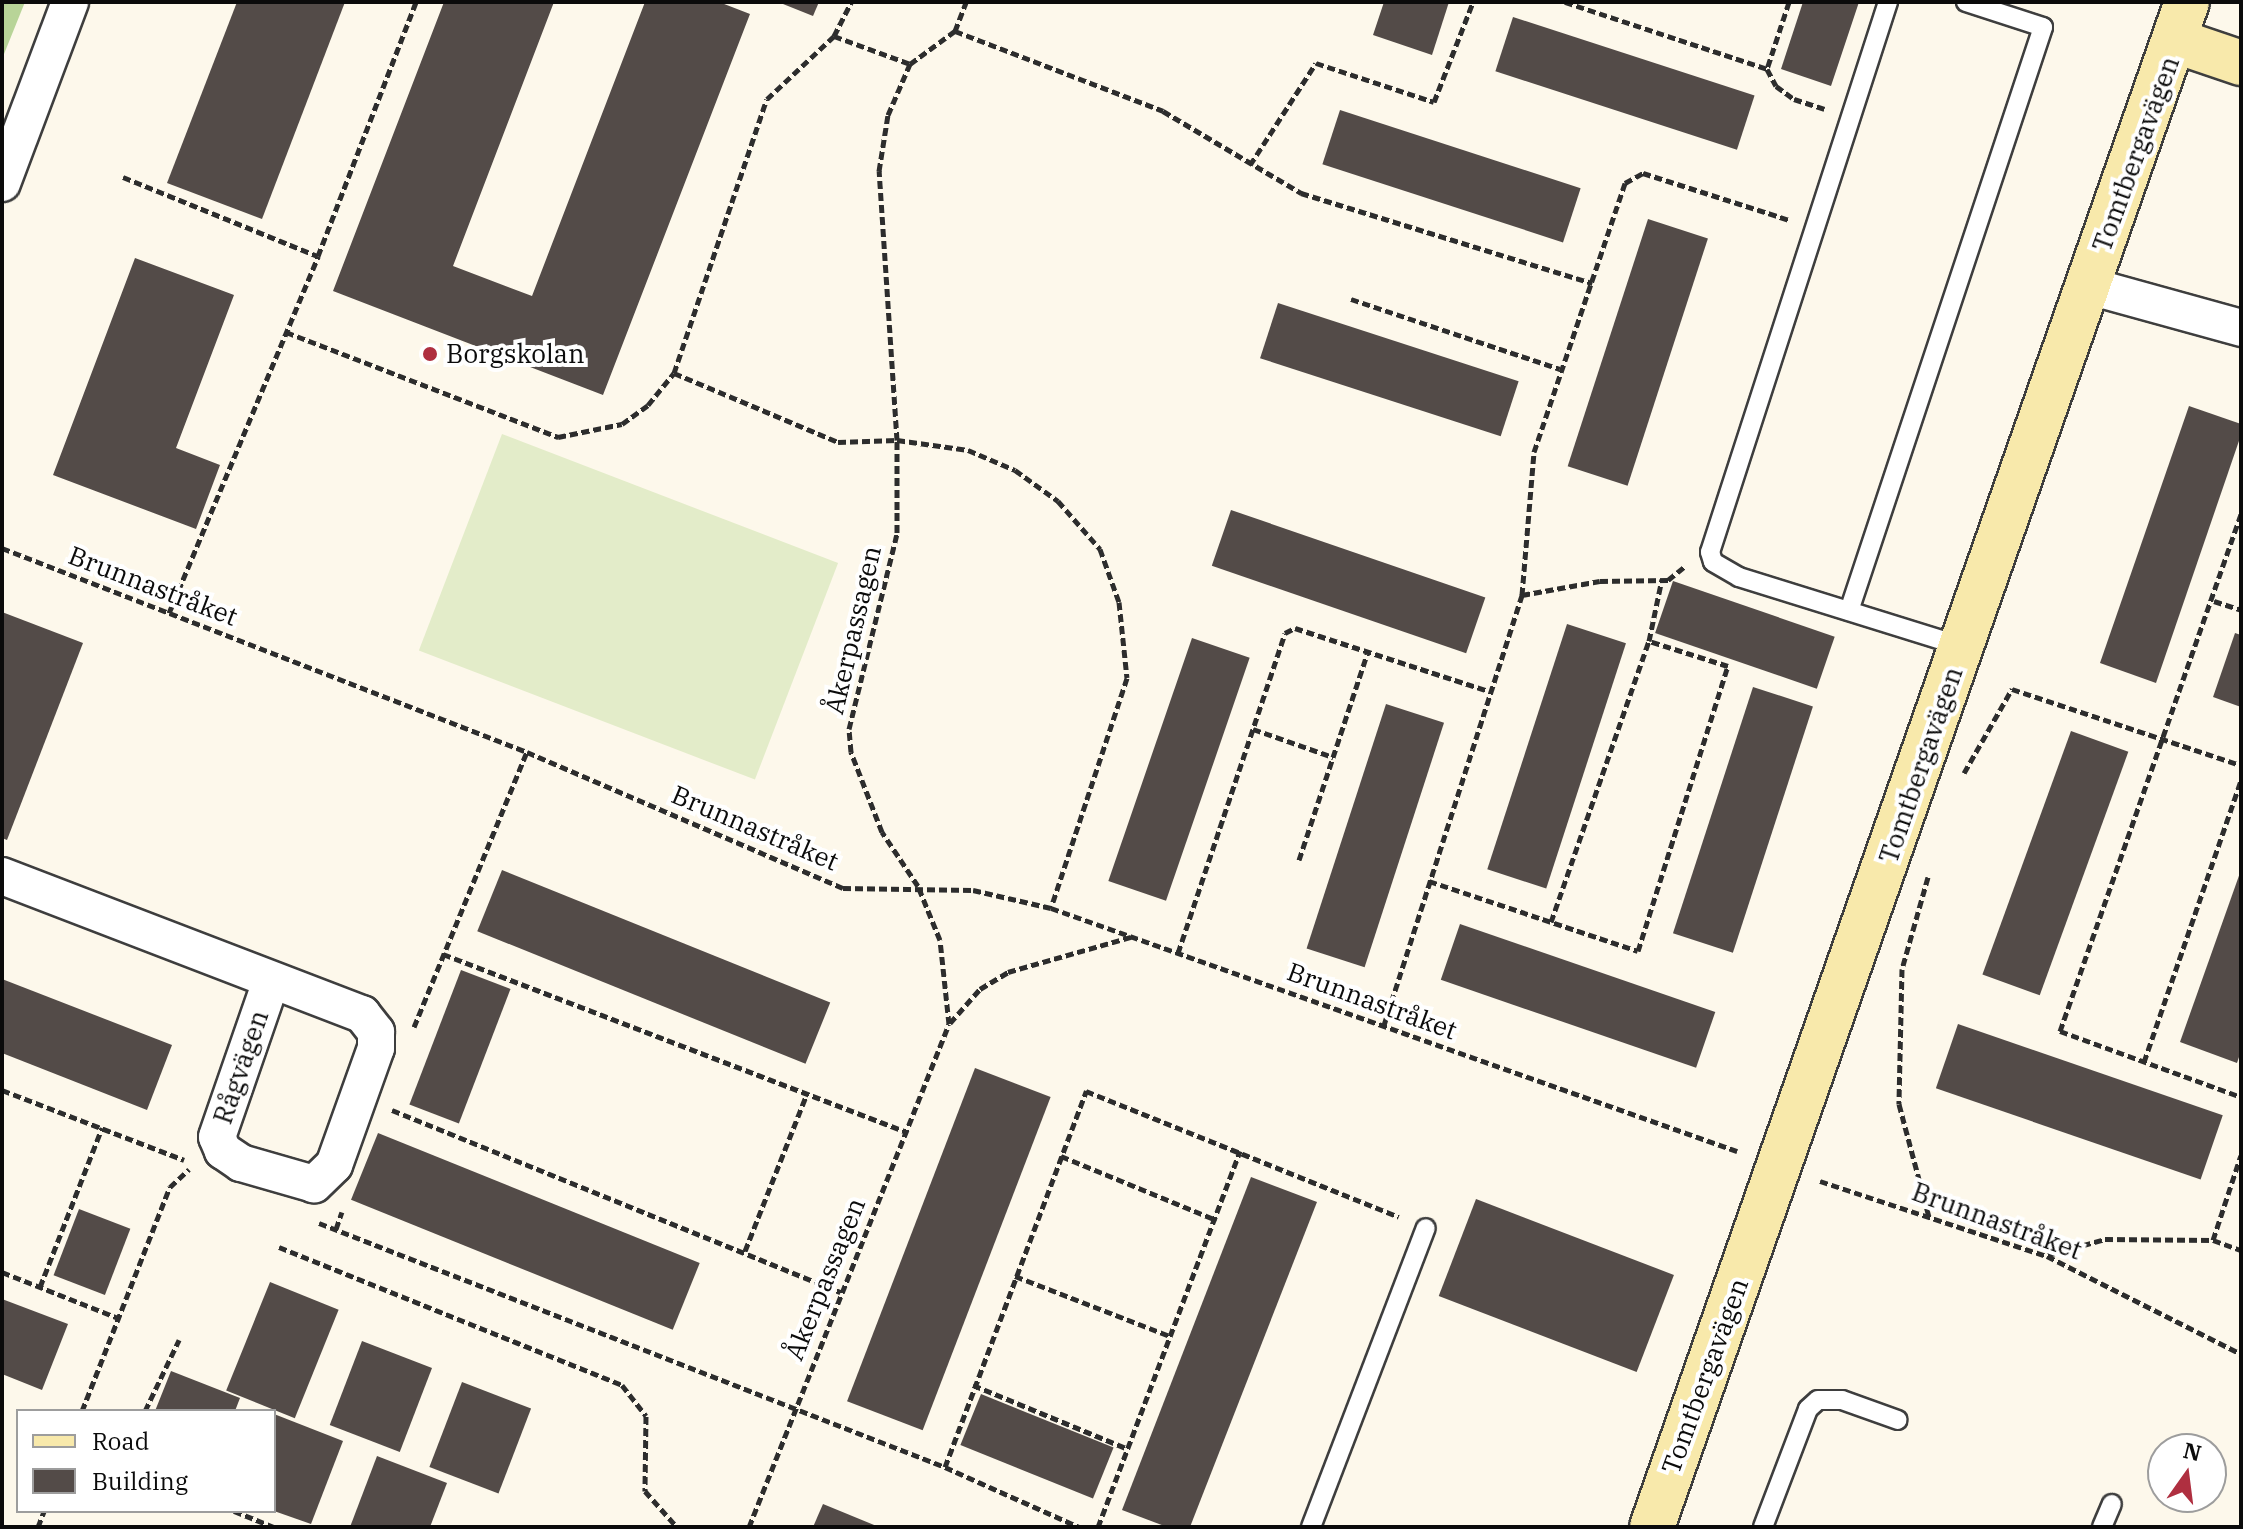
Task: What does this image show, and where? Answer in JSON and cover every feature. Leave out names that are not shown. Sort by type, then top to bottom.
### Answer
[{"type":"street","points":[[2,183],[70,2]]},
{"type":"street","points":[[2182,21],[2241,63]]},
{"type":"street","name":"Tomtbergavägen","points":[[1653,1527],[2182,21]]},
{"type":"street","points":[[2089,286],[2241,328]]},
{"type":"street","name":"Rågvägen","points":[[2,876],[362,1014],[376,1032],[376,1048],[334,1165],[314,1184],[241,1163],[223,1151],[217,1137],[271,981]]},
{"type":"lane","points":[[1888,2],[1710,552],[1713,562],[1739,577],[1963,647]]},
{"type":"lane","points":[[1849,611],[2043,27],[1966,2]]},
{"type":"lane","points":[[1311,1527],[1426,1228]]},
{"type":"lane","points":[[1763,1527],[1808,1409],[1818,1400],[1842,1400],[1898,1420]]},
{"type":"lane","points":[[2102,1527],[2112,1504]]},
{"type":"path","points":[[169,613],[318,256],[416,2]]},
{"type":"path","points":[[286,332],[558,437],[622,424],[648,405],[674,373],[767,99],[834,36],[851,2]]},
{"type":"path","points":[[834,36],[910,64],[955,31],[966,2]]},
{"type":"path","points":[[1250,165],[1316,63],[1434,102],[1473,2]]},
{"type":"path","points":[[1565,2],[1767,69],[1776,86],[1794,99],[1848,118]]},
{"type":"path","points":[[1767,69],[1789,2]]},
{"type":"path","points":[[955,31],[1163,111],[1301,193],[1592,283]]},
{"type":"path","name":"Åkerpassagen","points":[[749,1527],[949,1024],[940,940],[918,886],[882,832],[851,752],[849,729],[897,533],[897,440],[879,171],[888,115],[910,64]]},
{"type":"path","points":[[1384,1025],[1522,595],[1534,452],[1625,183],[1643,173],[1813,228]]},
{"type":"path","points":[[123,177],[318,256]]},
{"type":"path","points":[[1351,299],[1560,369]]},
{"type":"path","points":[[674,373],[838,442],[897,440],[968,450],[1015,470],[1058,501],[1100,549],[1119,602],[1127,678],[1051,908]]},
{"type":"path","points":[[2240,517],[2214,601],[2060,1031],[2241,1097]]},
{"type":"path","name":"Brunnastråket","points":[[2,548],[527,752],[843,888],[918,886],[973,890],[1051,908],[1737,1151]]},
{"type":"path","points":[[1522,595],[1600,581],[1662,579],[1710,552]]},
{"type":"path","points":[[1551,922],[1649,641],[1662,579]]},
{"type":"path","points":[[2214,601],[2241,610]]},
{"type":"path","points":[[1178,953],[1285,633],[1295,628],[1367,654],[1489,691]]},
{"type":"path","points":[[1429,881],[1638,951],[1728,666],[1649,641]]},
{"type":"path","points":[[1299,860],[1367,654]]},
{"type":"path","points":[[1962,776],[2012,689],[2241,765]]},
{"type":"path","points":[[1253,729],[1333,757]]},
{"type":"path","points":[[410,1037],[527,752]]},
{"type":"path","points":[[2144,1062],[2241,780]]},
{"type":"path","points":[[1929,1217],[1899,1104],[1902,969],[1932,862]]},
{"type":"path","points":[[949,1024],[980,989],[1008,972],[1131,937]]},
{"type":"path","points":[[443,954],[806,1096],[905,1131]]},
{"type":"path","points":[[2,1090],[194,1164],[170,1187],[83,1409]]},
{"type":"path","points":[[945,1467],[973,1385],[1086,1091],[1426,1228]]},
{"type":"path","points":[[745,1252],[806,1096]]},
{"type":"path","points":[[383,1106],[841,1292]]},
{"type":"path","points":[[40,1287],[102,1128]]},
{"type":"path","points":[[1098,1527],[1240,1151]]},
{"type":"path","points":[[2213,1240],[2241,1155]]},
{"type":"path","points":[[1061,1156],[1216,1220]]},
{"type":"path","name":"Brunnastråket","points":[[1820,1181],[2047,1256],[2241,1354]]},
{"type":"path","points":[[336,1229],[346,1202]]},
{"type":"path","points":[[307,1218],[794,1411],[945,1467],[1079,1527]]},
{"type":"path","points":[[2047,1256],[2105,1239],[2213,1240],[2241,1250]]},
{"type":"path","points":[[279,1247],[622,1385],[646,1416],[645,1491],[677,1527]]},
{"type":"path","points":[[2,1272],[118,1318]]},
{"type":"path","points":[[1015,1276],[1170,1336]]},
{"type":"path","points":[[146,1409],[179,1340]]},
{"type":"path","points":[[973,1385],[1126,1448]]},
{"type":"path","points":[[239,1513],[274,1527]]},
{"type":"green space","points":[[2,2],[25,2],[2,59]]},
{"type":"green space","points":[[502,434],[838,563],[755,780],[419,651]]},
{"type":"building","points":[[237,2],[345,2],[262,219],[167,183]]},
{"type":"building","points":[[444,2],[554,2],[453,266],[532,296],[645,2],[719,2],[750,14],[603,395],[333,291]]},
{"type":"building","points":[[778,2],[819,2],[813,16]]},
{"type":"building","points":[[1384,2],[1449,2],[1432,55],[1373,35]]},
{"type":"building","points":[[1803,2],[1859,2],[1831,86],[1781,69]]},
{"type":"building","points":[[1513,17],[1755,95],[1737,150],[1495,71]]},
{"type":"building","points":[[1340,110],[1581,188],[1563,242],[1322,164]]},
{"type":"building","points":[[1648,219],[1708,238],[1628,486],[1568,466]]},
{"type":"building","points":[[135,258],[234,295],[176,448],[220,465],[196,529],[53,475]]},
{"type":"building","points":[[1278,303],[1519,381],[1501,436],[1260,358]]},
{"type":"building","points":[[2189,406],[2241,424],[2241,435],[2156,683],[2100,663]]},
{"type":"building","points":[[1231,510],[1485,598],[1466,653],[1212,566]]},
{"type":"building","points":[[1673,581],[1835,637],[1817,689],[1655,633]]},
{"type":"building","points":[[2,612],[83,643],[7,840],[2,838]]},
{"type":"building","points":[[1567,624],[1626,643],[1546,889],[1487,869]]},
{"type":"building","points":[[2235,633],[2241,635],[2241,707],[2213,697]]},
{"type":"building","points":[[1192,638],[1250,658],[1166,901],[1108,881]]},
{"type":"building","points":[[1753,687],[1813,706],[1733,953],[1673,933]]},
{"type":"building","points":[[1386,704],[1444,723],[1365,967],[1307,948]]},
{"type":"building","points":[[2071,731],[2128,752],[2040,995],[1982,974]]},
{"type":"building","points":[[502,870],[830,1003],[805,1064],[477,931]]},
{"type":"building","points":[[2241,870],[2241,1051],[2237,1063],[2180,1042]]},
{"type":"building","points":[[1460,924],[1715,1012],[1696,1068],[1441,980]]},
{"type":"building","points":[[461,970],[510,989],[459,1123],[409,1104]]},
{"type":"building","points":[[2,979],[172,1045],[147,1110],[2,1053]]},
{"type":"building","points":[[1958,1024],[2223,1115],[2201,1179],[1936,1088]]},
{"type":"building","points":[[975,1068],[1051,1097],[923,1430],[847,1401]]},
{"type":"building","points":[[378,1133],[700,1263],[673,1330],[351,1200]]},
{"type":"building","points":[[1251,1177],[1317,1202],[1190,1527],[1167,1527],[1122,1510]]},
{"type":"building","points":[[1476,1199],[1674,1275],[1637,1372],[1439,1296]]},
{"type":"building","points":[[79,1209],[130,1229],[105,1295],[54,1275]]},
{"type":"building","points":[[270,1282],[339,1310],[295,1418],[226,1390]]},
{"type":"building","points":[[2,1299],[68,1324],[42,1390],[2,1374]]},
{"type":"building","points":[[362,1341],[432,1368],[400,1452],[330,1425]]},
{"type":"building","points":[[171,1371],[240,1398],[236,1409],[156,1409]]},
{"type":"building","points":[[462,1382],[531,1409],[498,1493],[429,1467]]},
{"type":"building","points":[[981,1394],[1114,1448],[1093,1499],[960,1445]]},
{"type":"building","points":[[276,1415],[343,1441],[311,1524],[276,1512]]},
{"type":"building","points":[[377,1456],[447,1483],[430,1527],[350,1527]]},
{"type":"building","points":[[823,1504],[879,1527],[813,1527]]},
{"type":"place","name":"Borgskolan","points":[[430,354]]}]
